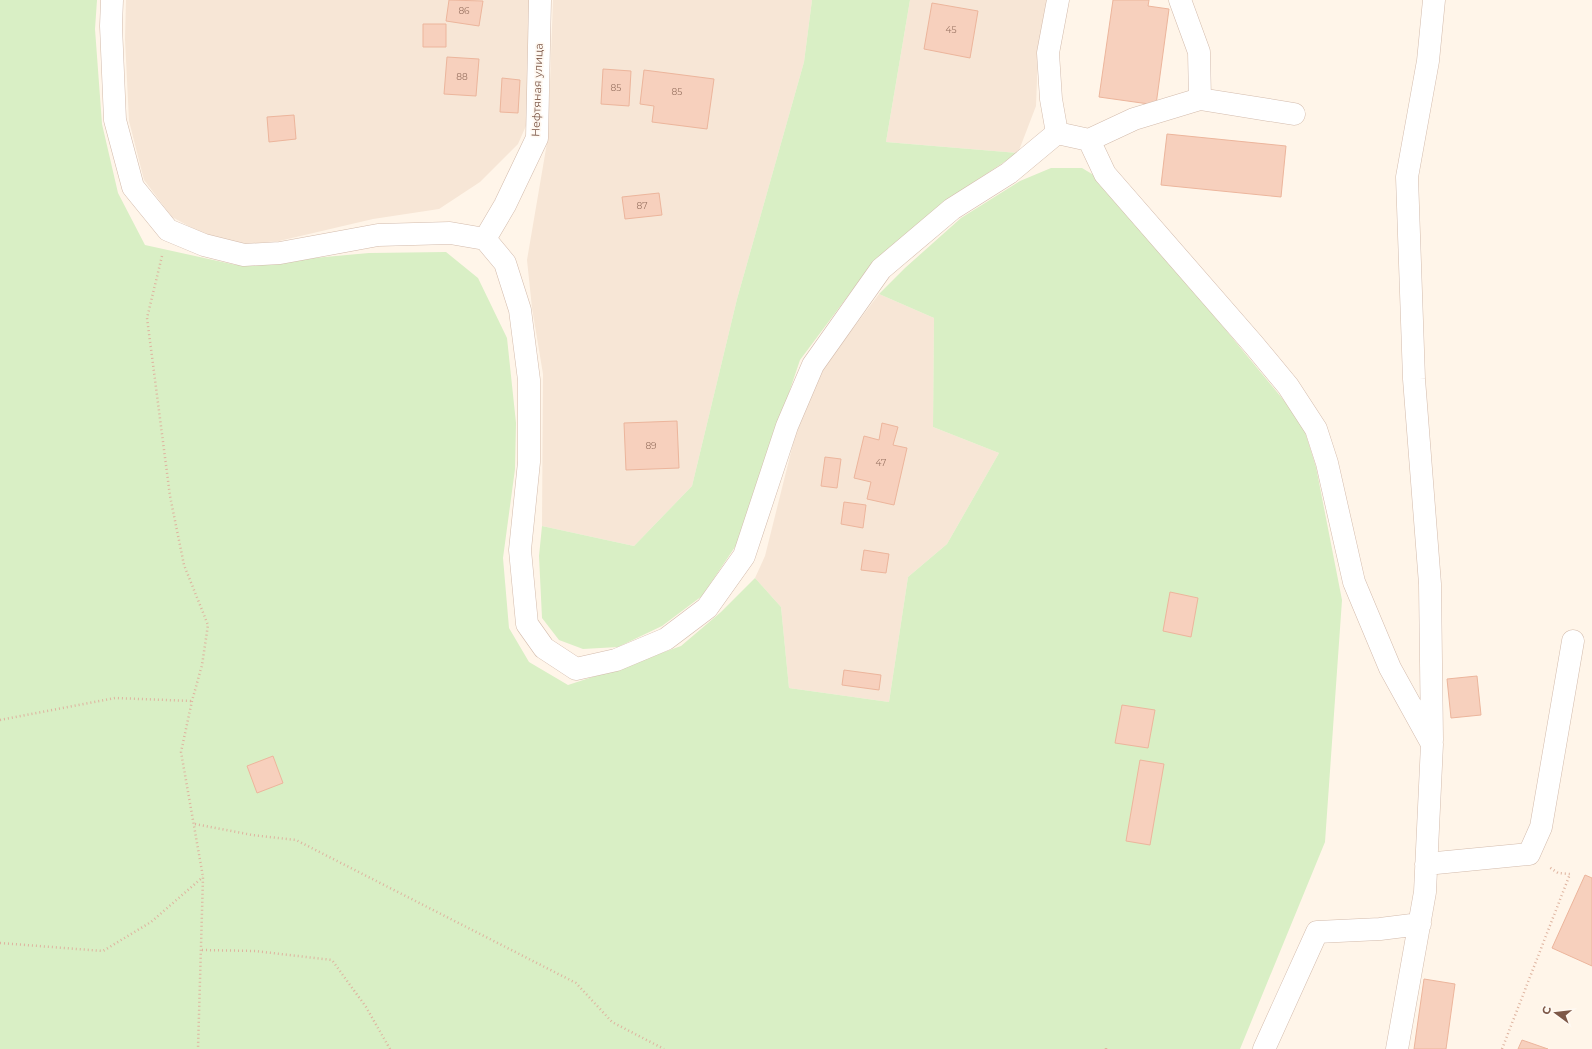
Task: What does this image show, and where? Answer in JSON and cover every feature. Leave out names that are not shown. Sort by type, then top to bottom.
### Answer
[{"type":"street","points":[[112,0],[111,26],[115,120],[133,187],[168,230],[204,245],[244,255],[280,253],[378,235],[450,233],[485,239],[505,263],[520,310],[529,380],[529,462],[520,550],[527,624],[544,648],[576,669],[616,660],[666,639],[707,608],[744,556],[787,426],[812,365],[881,269],[952,209],[1009,173],[1057,134],[1089,140],[1134,119],[1200,98],[1294,114]]},
{"type":"street","name":"Нефтяная улица","points":[[485,239],[506,205],[537,138],[540,0]]},
{"type":"street","points":[[1057,134],[1051,99],[1048,53],[1058,0]]},
{"type":"street","points":[[1180,0],[1198,52],[1200,98]]},
{"type":"street","points":[[1397,1049],[1425,892],[1432,744],[1430,584],[1414,378],[1407,177],[1428,61],[1434,0]]},
{"type":"street","points":[[1089,140],[1105,174],[1288,386],[1316,429],[1327,463],[1354,582],[1390,668],[1432,744]]},
{"type":"street","points":[[1426,864],[1529,854],[1541,827],[1573,641]]},
{"type":"street","points":[[1264,1049],[1317,932],[1380,929],[1420,924]]},
{"type":"path","points":[[168,230],[147,318],[172,504],[184,565],[208,626],[202,665],[192,701],[181,752],[204,878],[198,1049]]},
{"type":"path","points":[[0,720],[115,698],[192,701]]},
{"type":"path","points":[[195,824],[252,835],[296,840],[576,983],[612,1022],[664,1049]]},
{"type":"path","points":[[1502,1049],[1570,874],[1558,873],[1529,854]]},
{"type":"path","points":[[0,943],[103,951],[151,922],[204,878]]},
{"type":"path","points":[[202,950],[255,951],[332,960],[366,1007],[390,1049]]},
{"type":"shaded area","points":[[126,0],[531,0],[529,119],[518,144],[480,182],[439,209],[373,219],[279,241],[245,244],[207,236],[172,217],[144,180],[129,121],[125,39]]},
{"type":"shaded area","points":[[553,0],[812,0],[804,62],[737,299],[692,486],[634,546],[542,526],[543,374],[532,308],[527,260],[548,137]]},
{"type":"shaded area","points":[[910,0],[1047,0],[1038,55],[1036,106],[1018,153],[886,142]]},
{"type":"shaded area","points":[[879,294],[934,318],[933,427],[999,453],[947,544],[908,577],[889,702],[789,688],[781,607],[755,578],[765,556],[797,428],[820,372]]},
{"type":"green space","points":[[0,0],[97,0],[95,29],[102,124],[118,193],[145,245],[236,265],[369,253],[446,252],[478,278],[507,338],[516,423],[515,469],[503,558],[509,628],[529,662],[568,685],[681,646],[721,612],[755,578],[781,607],[789,688],[889,702],[908,577],[947,544],[999,453],[933,427],[934,318],[879,294],[905,268],[961,218],[1020,181],[1051,168],[1082,168],[1102,180],[1286,403],[1305,432],[1316,467],[1342,600],[1325,842],[1240,1049],[0,1049]]},
{"type":"green space","points":[[812,0],[910,0],[886,142],[1018,153],[948,199],[874,261],[800,360],[739,541],[702,596],[662,626],[618,647],[583,649],[559,640],[542,618],[539,556],[542,526],[634,546],[692,486],[737,299],[804,62]]},
{"type":"building","points":[[449,0],[483,1],[479,26],[446,21]]},
{"type":"building","points":[[1113,0],[1149,0],[1148,6],[1169,9],[1156,105],[1099,97]]},
{"type":"building","points":[[932,3],[978,11],[970,58],[924,49]]},
{"type":"building","points":[[423,24],[446,24],[446,47],[423,47]]},
{"type":"building","points":[[447,57],[479,59],[476,96],[444,94]]},
{"type":"building","points":[[603,69],[631,71],[629,106],[601,104]]},
{"type":"building","points":[[644,70],[714,79],[707,129],[652,122],[654,106],[640,104]]},
{"type":"building","points":[[502,78],[520,80],[518,113],[500,112]]},
{"type":"building","points":[[294,115],[296,139],[269,142],[267,117]]},
{"type":"building","points":[[1167,134],[1286,146],[1281,197],[1161,185]]},
{"type":"building","points":[[659,193],[662,215],[625,219],[622,197]]},
{"type":"building","points":[[677,421],[679,468],[626,470],[624,423]]},
{"type":"building","points":[[882,423],[898,427],[893,445],[907,448],[894,505],[867,499],[871,482],[854,478],[864,436],[879,440]]},
{"type":"building","points":[[825,457],[841,459],[837,488],[821,486]]},
{"type":"building","points":[[844,502],[866,505],[863,528],[841,524]]},
{"type":"building","points":[[864,550],[889,554],[886,573],[861,570]]},
{"type":"building","points":[[1170,592],[1198,598],[1191,637],[1163,631]]},
{"type":"building","points":[[844,670],[881,675],[879,690],[842,685]]},
{"type":"building","points":[[1477,676],[1481,715],[1451,718],[1447,679]]},
{"type":"building","points":[[1122,705],[1155,710],[1148,748],[1115,743]]},
{"type":"building","points":[[273,756],[283,783],[257,793],[247,766]]},
{"type":"building","points":[[1140,760],[1164,764],[1150,845],[1126,841]]},
{"type":"building","points":[[1585,875],[1592,878],[1592,966],[1552,948]]},
{"type":"building","points":[[1424,979],[1455,984],[1446,1049],[1414,1049]]},
{"type":"building","points":[[1522,1040],[1548,1049],[1518,1049]]}]
